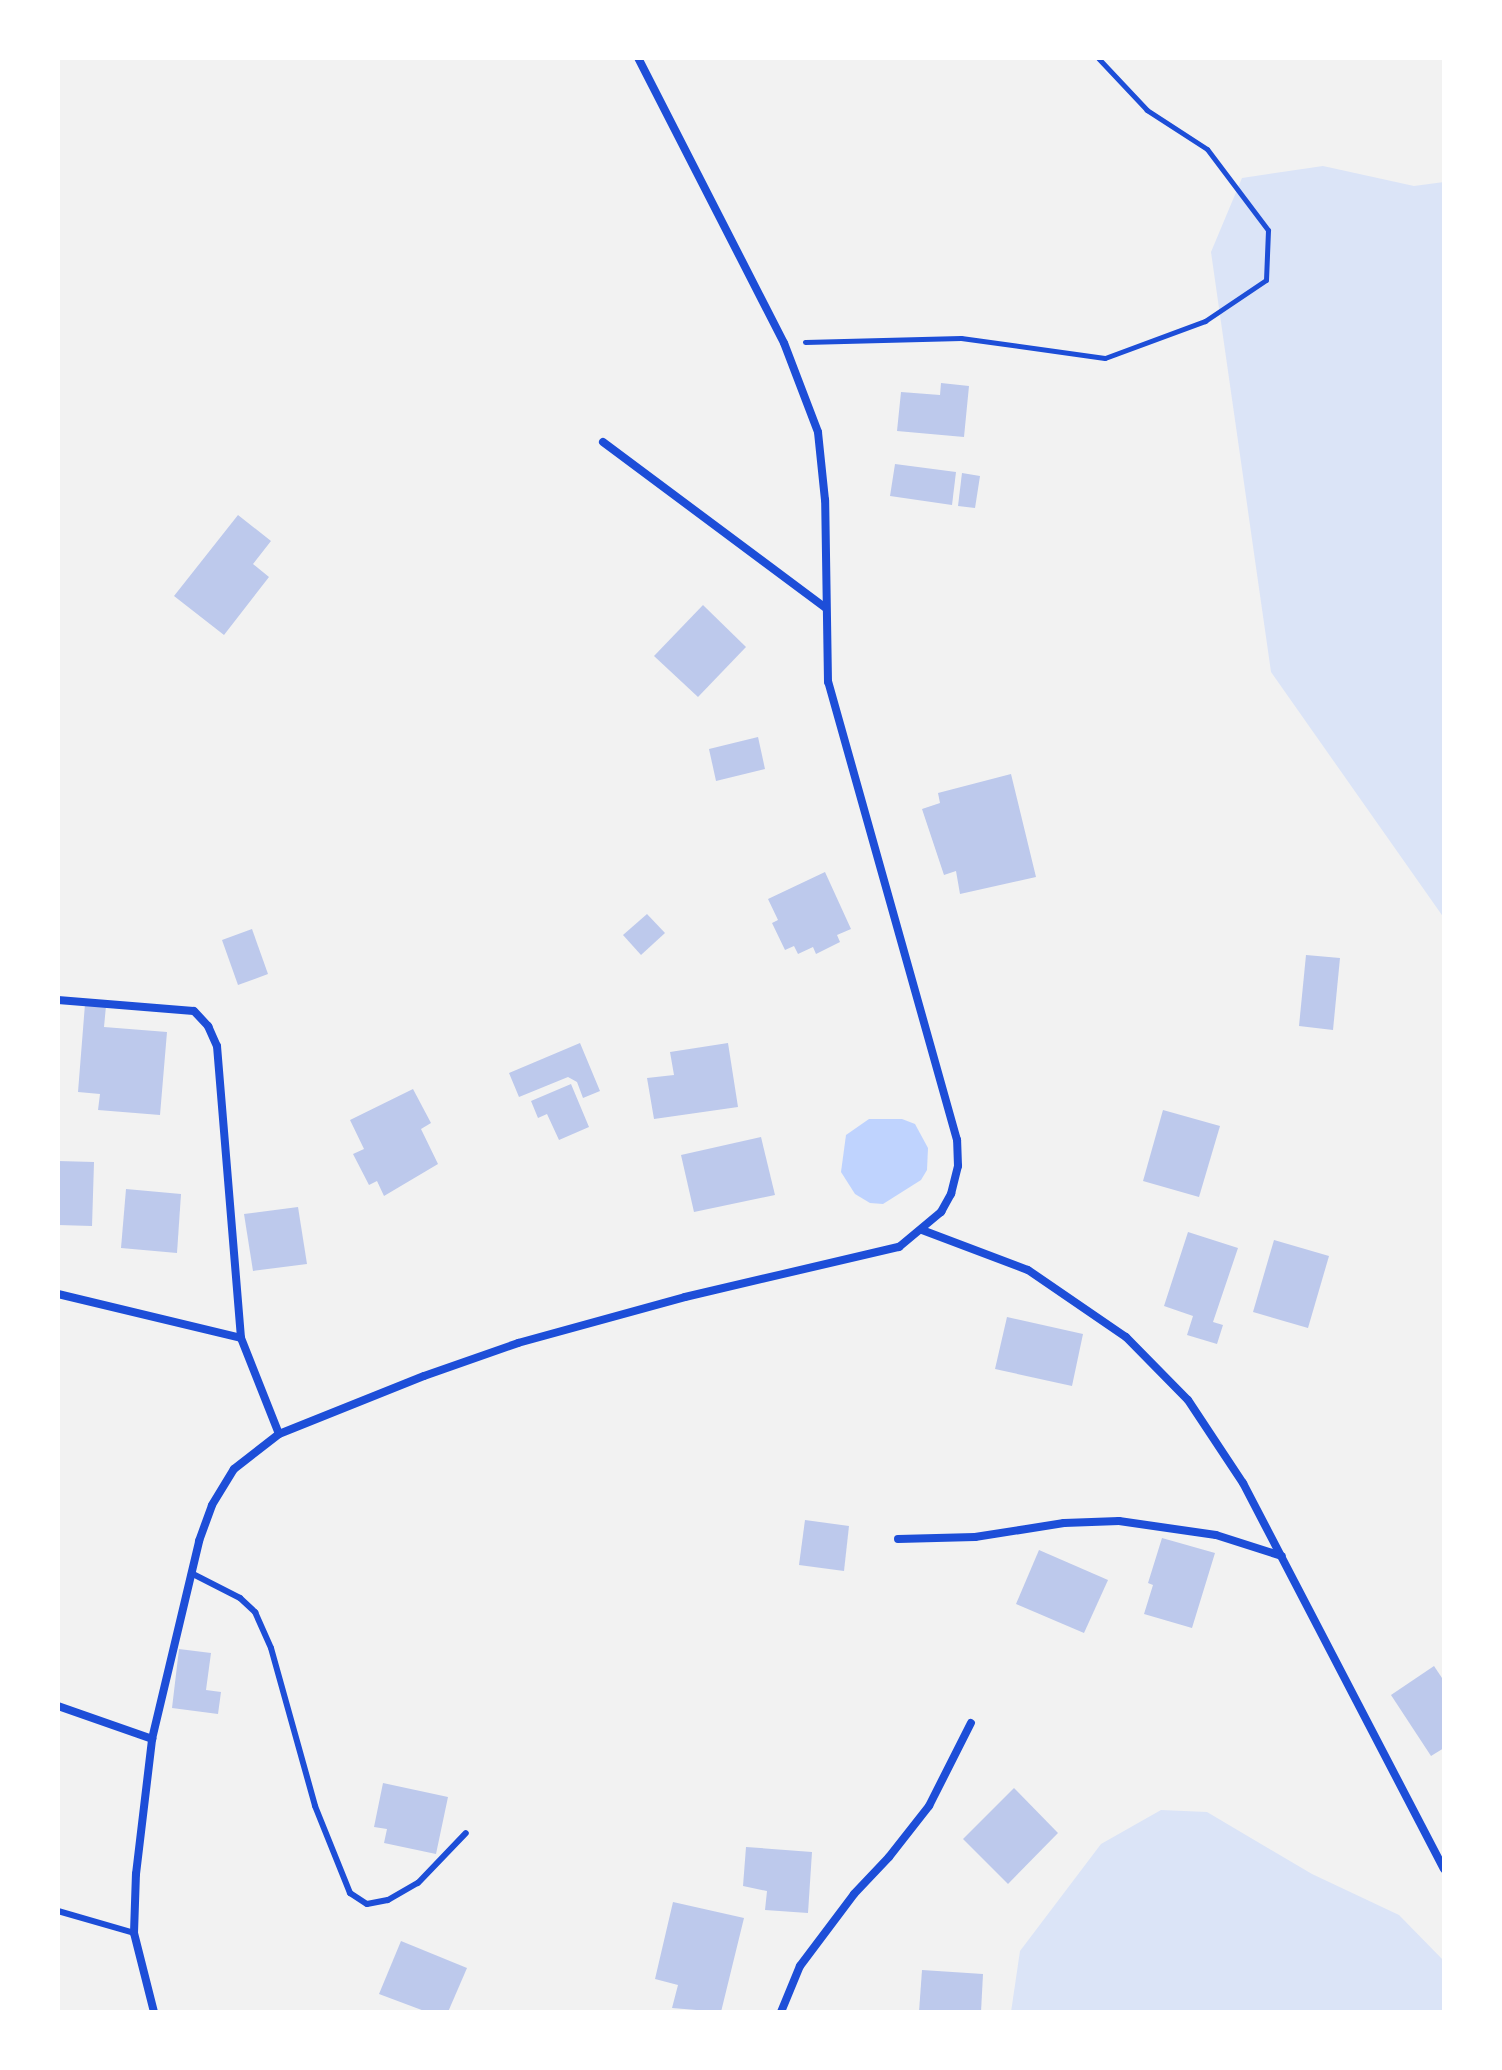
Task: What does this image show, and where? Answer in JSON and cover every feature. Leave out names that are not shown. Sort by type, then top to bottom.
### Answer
[{"type":"street","points":[[154,2012],[134,1933],[136,1874],[152,1739],[191,1573],[212,1505],[234,1469],[279,1434],[424,1376],[518,1343],[685,1297],[899,1247],[941,1212],[951,1194],[958,1166],[957,1140],[828,682],[823,466],[813,418],[784,343],[638,58]]},
{"type":"street","points":[[603,442],[826,608]]},
{"type":"street","points":[[58,1000],[194,1011],[208,1026],[217,1046],[241,1338],[279,1434]]},
{"type":"street","points":[[922,1230],[1028,1270],[1088,1309],[1151,1360],[1196,1412],[1243,1483],[1444,1869]]},
{"type":"street","points":[[58,1294],[241,1338]]},
{"type":"street","points":[[898,1539],[975,1537],[1064,1523],[1119,1521],[1216,1535],[1282,1556]]},
{"type":"street","points":[[58,1706],[152,1739]]},
{"type":"street","points":[[781,2012],[800,1966],[854,1894],[899,1845],[929,1806],[971,1723]]},
{"type":"lane","points":[[191,1573],[240,1598],[255,1612],[271,1648],[315,1806],[350,1893],[367,1904],[388,1900],[418,1883],[466,1833]]},
{"type":"lane","points":[[58,1911],[134,1933]]},
{"type":"path","points":[[784,343],[961,338],[1105,358],[1205,321],[1266,280],[1268,230],[1207,149],[1147,110],[1098,58]]},
{"type":"shaded area","points":[[1323,166],[1414,186],[1444,182],[1444,918],[1271,672],[1211,252],[1242,178]]},
{"type":"shaded area","points":[[1161,1810],[1207,1812],[1312,1874],[1399,1915],[1444,1961],[1444,2012],[1011,2012],[1020,1951],[1101,1844]]},
{"type":"water","points":[[869,1119],[902,1119],[915,1124],[928,1148],[927,1170],[921,1180],[883,1204],[870,1203],[855,1194],[841,1172],[846,1135]]},
{"type":"building","points":[[941,383],[969,386],[964,437],[897,431],[901,392],[940,395]]},
{"type":"building","points":[[895,464],[956,472],[952,505],[890,496]]},
{"type":"building","points":[[962,473],[980,476],[975,508],[958,506]]},
{"type":"building","points":[[238,515],[271,541],[253,564],[269,577],[224,635],[174,596]]},
{"type":"building","points":[[703,605],[746,647],[698,697],[654,656]]},
{"type":"building","points":[[758,737],[765,769],[716,781],[709,749]]},
{"type":"building","points":[[1011,774],[1036,877],[960,894],[956,871],[944,875],[922,809],[940,803],[938,793]]},
{"type":"building","points":[[825,872],[851,929],[837,935],[840,942],[816,954],[813,947],[798,954],[794,946],[785,950],[772,923],[778,920],[768,899]]},
{"type":"building","points":[[647,914],[665,933],[641,955],[623,935]]},
{"type":"building","points":[[252,929],[268,974],[238,985],[222,940]]},
{"type":"building","points":[[1306,955],[1340,958],[1333,1030],[1299,1026]]},
{"type":"building","points":[[85,1004],[106,1006],[104,1027],[167,1032],[160,1115],[98,1110],[100,1094],[78,1092]]},
{"type":"building","points":[[580,1043],[600,1091],[583,1098],[577,1082],[568,1077],[519,1097],[509,1073]]},
{"type":"building","points":[[728,1043],[738,1107],[654,1119],[647,1078],[674,1075],[670,1052]]},
{"type":"building","points":[[571,1084],[589,1127],[559,1140],[547,1114],[538,1118],[531,1101]]},
{"type":"building","points":[[413,1089],[431,1123],[421,1129],[438,1164],[384,1196],[377,1181],[369,1185],[353,1154],[364,1149],[350,1120]]},
{"type":"building","points":[[1163,1110],[1220,1126],[1199,1197],[1143,1181]]},
{"type":"building","points":[[761,1137],[775,1195],[694,1212],[681,1155]]},
{"type":"building","points":[[58,1161],[94,1162],[92,1226],[58,1225]]},
{"type":"building","points":[[126,1189],[181,1194],[177,1253],[121,1248]]},
{"type":"building","points":[[298,1207],[307,1264],[253,1271],[244,1214]]},
{"type":"building","points":[[1188,1232],[1238,1248],[1213,1322],[1223,1325],[1217,1344],[1187,1335],[1193,1316],[1164,1306]]},
{"type":"building","points":[[1274,1240],[1329,1256],[1308,1328],[1253,1312]]},
{"type":"building","points":[[1007,1317],[1083,1334],[1072,1386],[995,1369]]},
{"type":"building","points":[[805,1520],[849,1526],[844,1571],[799,1565]]},
{"type":"building","points":[[1162,1538],[1215,1553],[1192,1628],[1144,1614],[1153,1585],[1148,1583]]},
{"type":"building","points":[[1039,1550],[1108,1580],[1084,1633],[1016,1604]]},
{"type":"building","points":[[179,1649],[211,1653],[206,1690],[221,1692],[218,1714],[172,1708]]},
{"type":"building","points":[[1434,1666],[1444,1681],[1444,1748],[1431,1756],[1391,1695]]},
{"type":"building","points":[[383,1783],[448,1797],[436,1854],[384,1843],[387,1829],[374,1827]]},
{"type":"building","points":[[1014,1788],[1058,1833],[1008,1884],[963,1839]]},
{"type":"building","points":[[746,1847],[812,1852],[808,1913],[765,1910],[767,1891],[743,1886]]},
{"type":"building","points":[[673,1902],[744,1918],[721,2012],[672,2008],[678,1985],[655,1979]]},
{"type":"building","points":[[401,1941],[467,1968],[448,2012],[427,2012],[379,1994]]},
{"type":"building","points":[[922,1970],[983,1974],[981,2012],[919,2012]]}]
